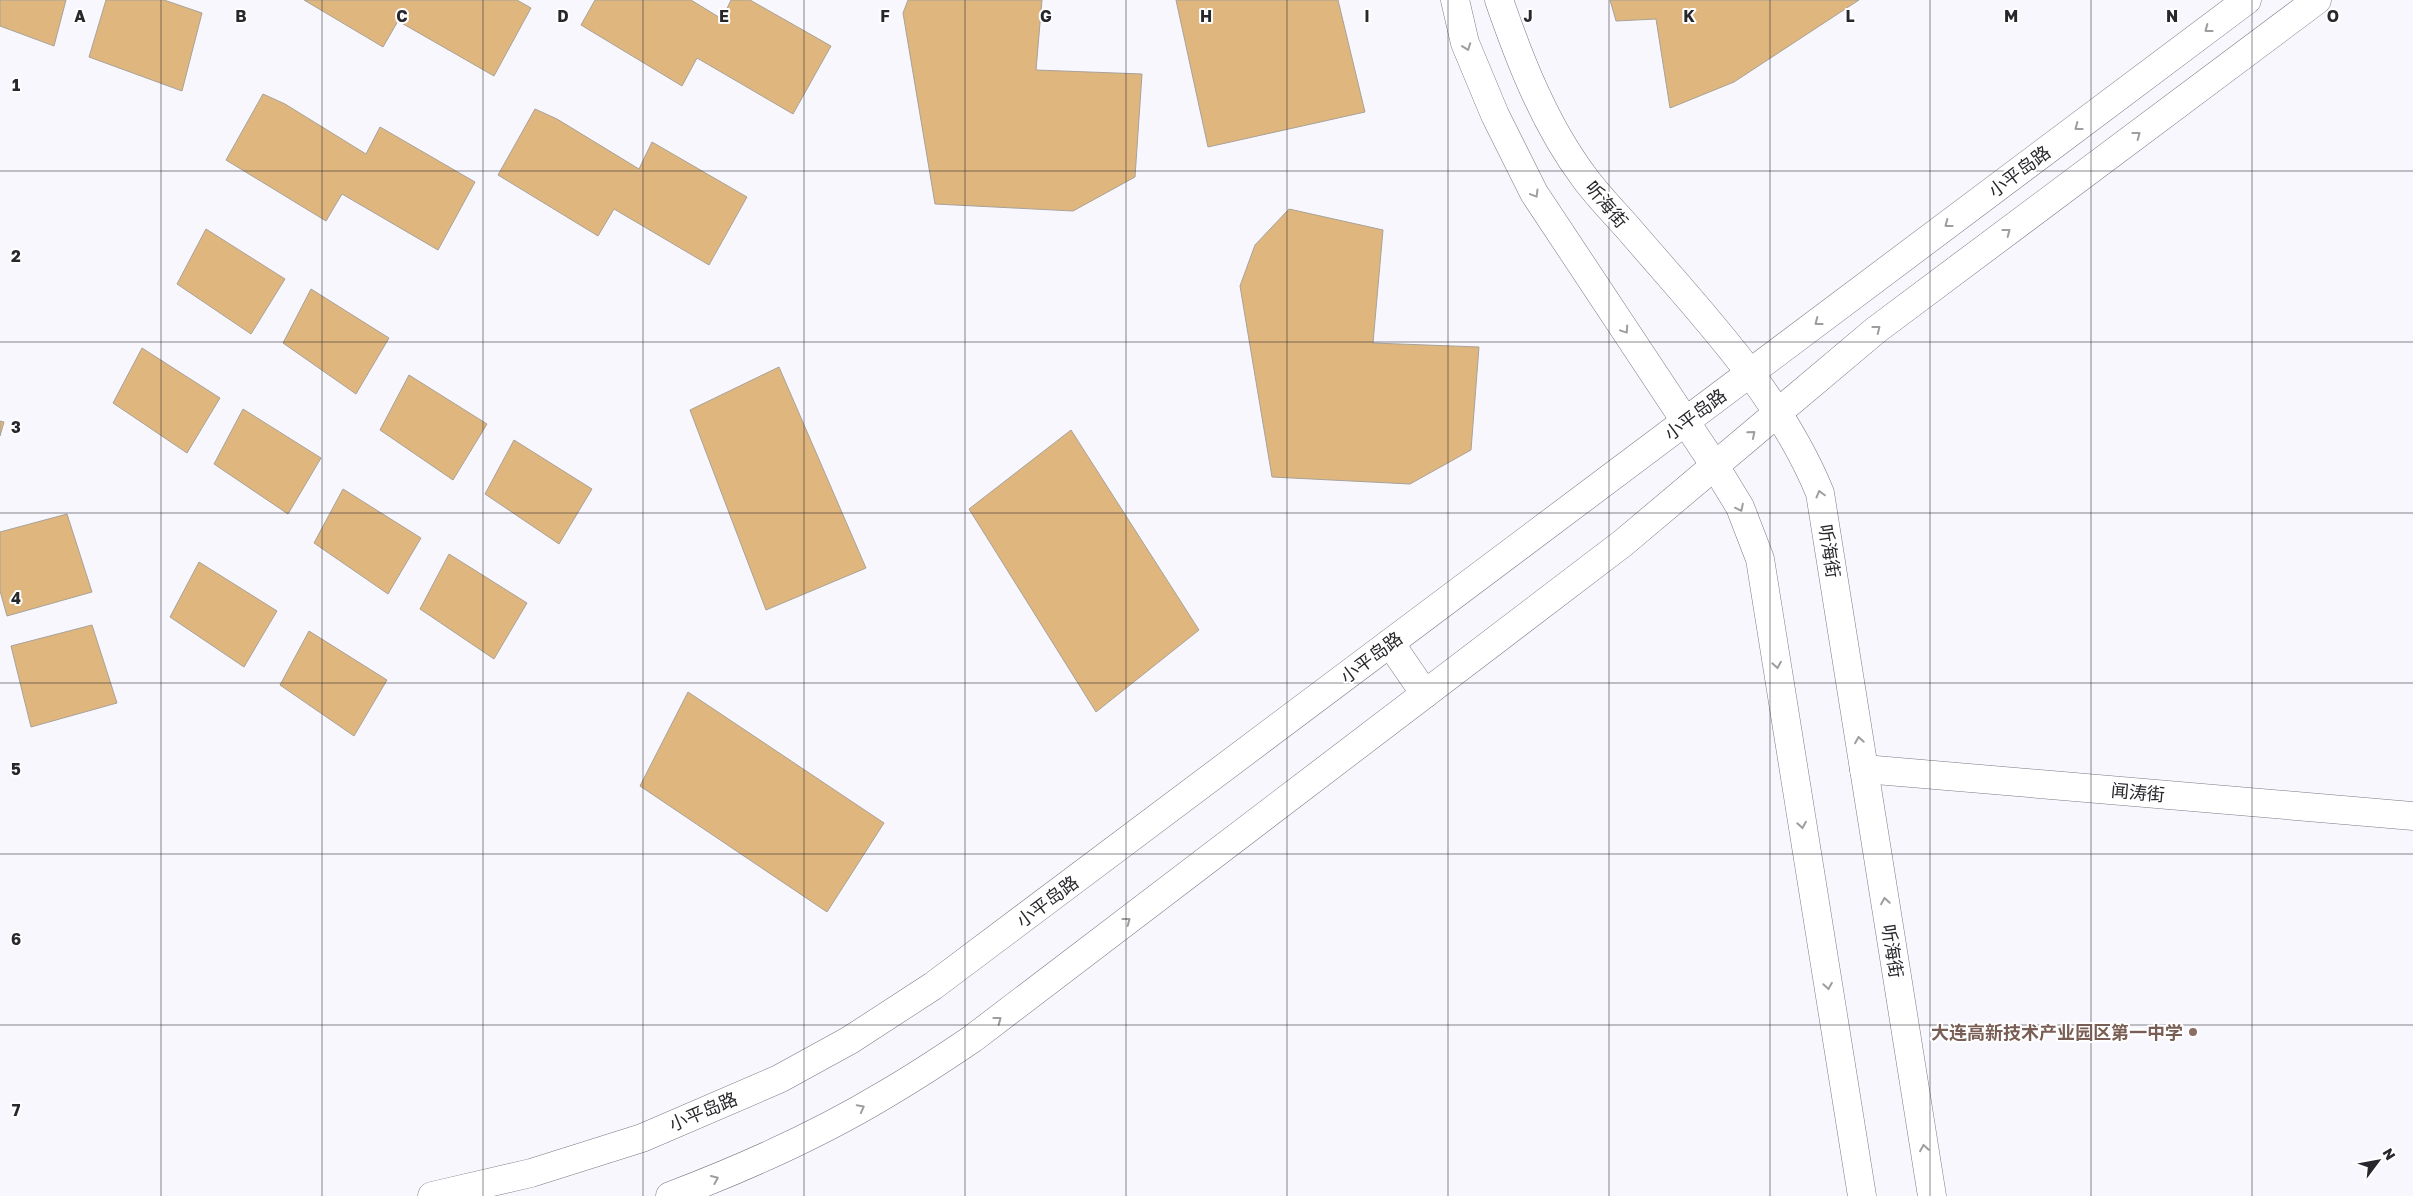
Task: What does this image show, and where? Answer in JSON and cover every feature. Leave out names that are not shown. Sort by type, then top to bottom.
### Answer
[{"type":"street","points":[[1455,0],[1465,42],[1495,115],[1534,193],[1715,466],[1740,507],[1760,559],[1862,1196]]},
{"type":"street","name":"听海街","points":[[1499,0],[1515,47],[1548,118],[1583,176],[1751,372],[1805,456],[1820,493],[1932,1196]]},
{"type":"street","name":"小平岛路","points":[[432,1196],[531,1173],[642,1138],[779,1078],[850,1040],[933,986],[2247,0]]},
{"type":"street","points":[[670,1196],[712,1180],[807,1137],[885,1095],[972,1039],[1623,543],[1876,330],[2317,0]]},
{"type":"street","points":[[1390,643],[1426,694]]},
{"type":"street","name":"闻涛街","points":[[1864,769],[2413,816]]},
{"type":"building","points":[[0,0],[66,0],[54,46],[0,26]]},
{"type":"building","points":[[106,0],[164,0],[202,13],[182,91],[89,57]]},
{"type":"building","points":[[304,0],[517,0],[531,8],[494,76],[398,21],[383,47]]},
{"type":"building","points":[[595,0],[691,0],[722,19],[731,0],[750,0],[831,46],[793,114],[697,58],[682,86],[581,25]]},
{"type":"building","points":[[908,0],[1042,0],[1036,70],[1142,74],[1135,177],[1073,211],[935,204],[903,13]]},
{"type":"building","points":[[1176,0],[1338,0],[1365,112],[1208,147]]},
{"type":"building","points":[[1610,0],[1859,0],[1734,82],[1670,108],[1656,19],[1616,21]]},
{"type":"building","points":[[263,94],[285,104],[366,154],[380,127],[475,182],[438,250],[342,194],[326,221],[226,160]]},
{"type":"building","points":[[535,109],[557,119],[639,169],[652,142],[747,197],[709,265],[614,209],[598,236],[498,175]]},
{"type":"building","points":[[1289,209],[1383,230],[1373,343],[1479,347],[1471,450],[1410,484],[1272,477],[1240,286],[1255,245]]},
{"type":"building","points":[[206,229],[285,279],[251,334],[177,284]]},
{"type":"building","points":[[311,289],[389,338],[356,394],[283,343]]},
{"type":"building","points":[[142,348],[220,398],[187,453],[113,403]]},
{"type":"building","points":[[779,367],[866,568],[766,610],[690,410]]},
{"type":"building","points":[[409,375],[487,424],[453,480],[380,430]]},
{"type":"building","points":[[243,409],[321,458],[288,514],[214,464]]},
{"type":"building","points":[[0,421],[4,422],[0,436]]},
{"type":"building","points":[[1071,430],[1199,630],[1096,712],[969,509]]},
{"type":"building","points":[[514,440],[592,489],[559,544],[485,494]]},
{"type":"building","points":[[343,489],[421,538],[388,594],[314,543]]},
{"type":"building","points":[[67,514],[92,592],[7,616],[0,591],[0,532]]},
{"type":"building","points":[[449,554],[527,603],[494,659],[420,609]]},
{"type":"building","points":[[199,562],[277,611],[244,667],[170,617]]},
{"type":"building","points":[[92,625],[117,703],[31,727],[11,646]]},
{"type":"building","points":[[309,631],[387,680],[354,736],[280,685]]},
{"type":"building","points":[[688,692],[884,823],[827,912],[640,786]]},
{"type":"place","name":"大连高新技术产业园区第一中学","points":[[2193,1032]]}]
